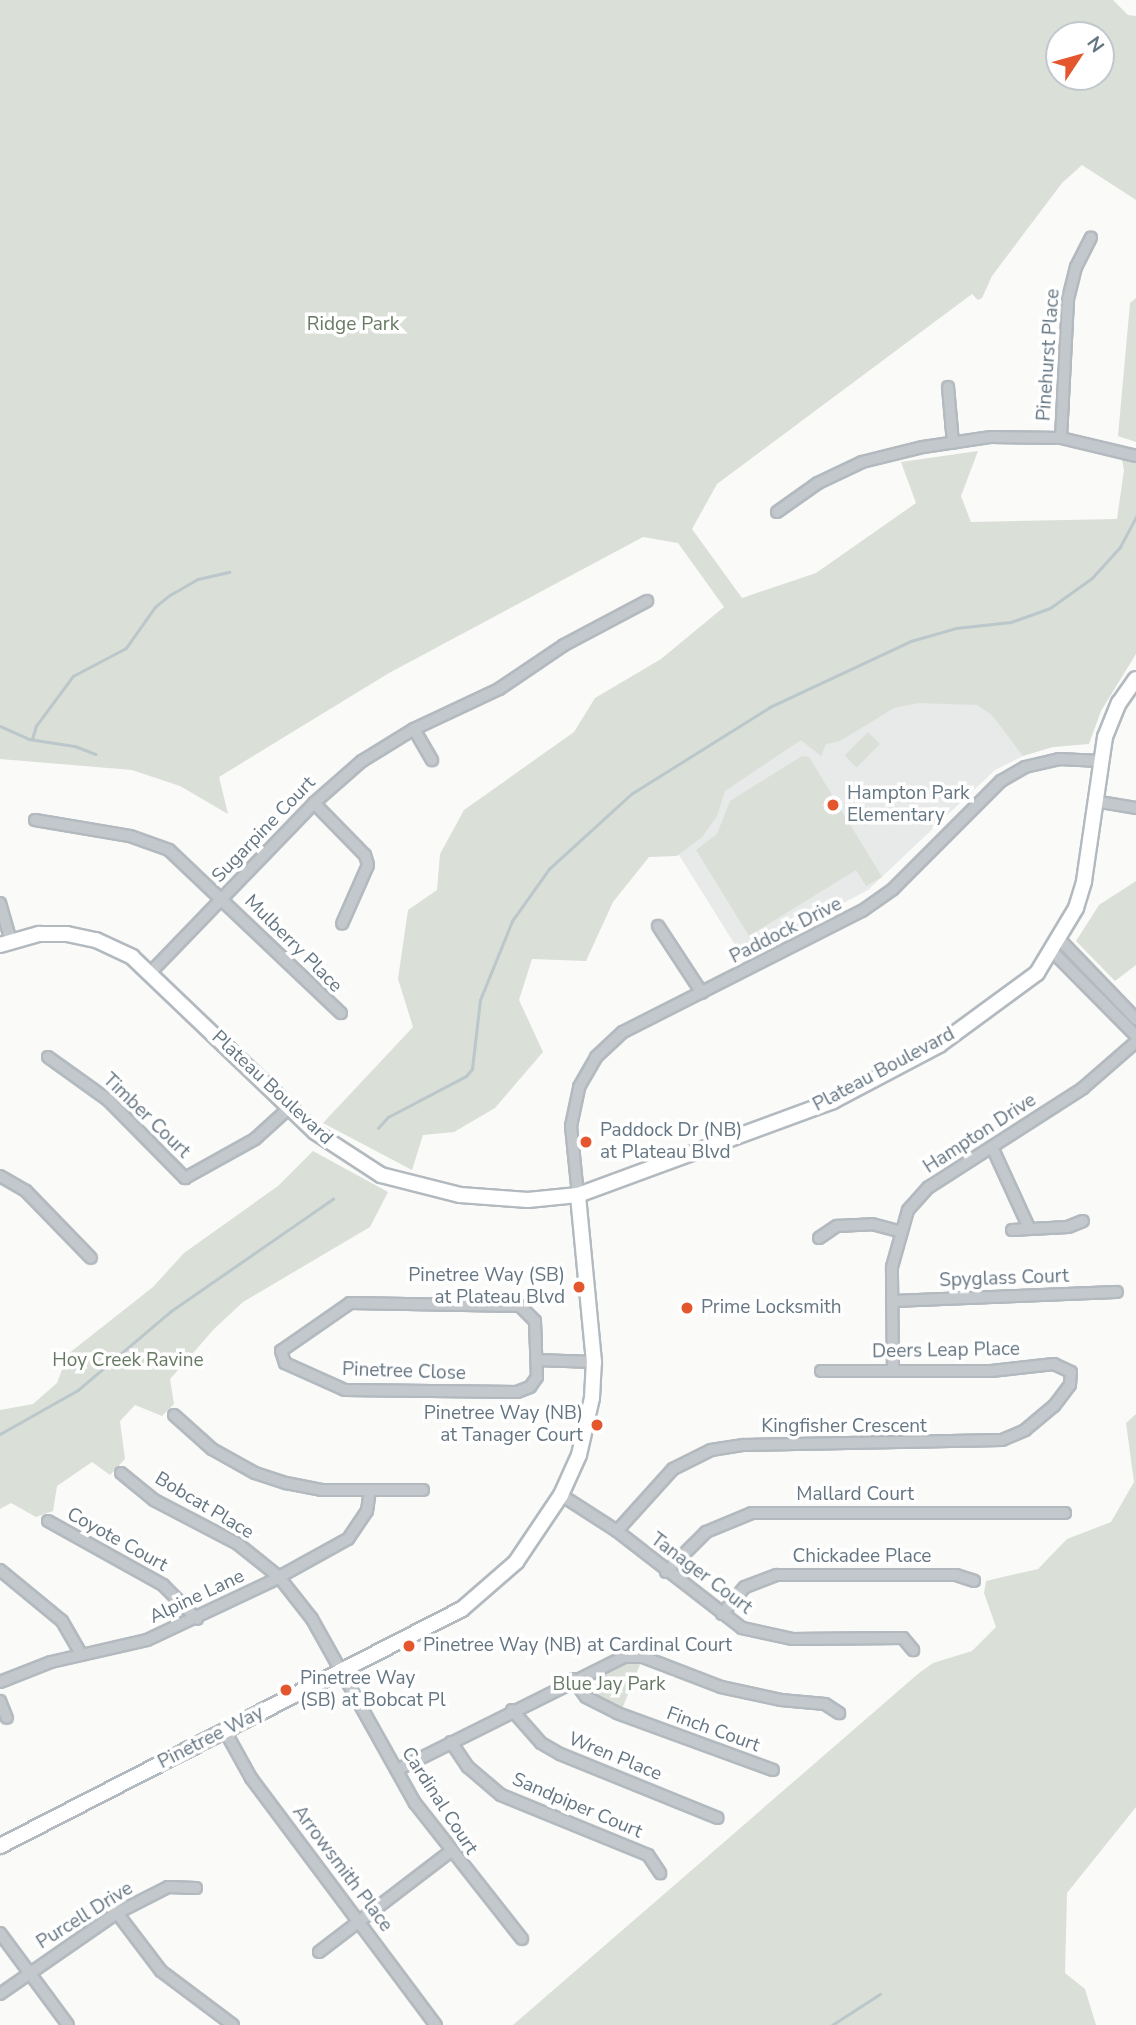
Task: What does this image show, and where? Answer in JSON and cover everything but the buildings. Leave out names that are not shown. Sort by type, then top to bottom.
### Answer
[{"type":"street","name":"Pinehurst Place","points":[[1061,438],[1068,299],[1076,267],[1091,238]]},
{"type":"street","points":[[948,387],[953,443]]},
{"type":"street","points":[[777,512],[818,483],[862,462],[990,437],[1061,438],[1136,456]]},
{"type":"street","name":"Sugarpine Court","points":[[151,972],[314,803],[362,761],[414,729],[499,689],[564,645],[646,601]]},
{"type":"street","name":"Plateau Boulevard","points":[[6,943],[39,934],[84,937],[109,944],[151,972],[288,1109],[348,1157],[402,1184],[493,1198],[578,1195],[833,1101],[939,1045],[1001,1004],[1037,973],[1056,946],[1084,881],[1100,761],[1119,704],[1136,679]]},
{"type":"street","points":[[414,729],[432,760]]},
{"type":"street","name":"Paddock Drive","points":[[578,1195],[571,1126],[579,1087],[596,1057],[623,1032],[862,911],[892,889],[1002,782],[1025,767],[1059,759],[1100,761]]},
{"type":"street","points":[[1094,801],[1136,808]]},
{"type":"street","points":[[314,803],[365,855],[368,865],[342,924]]},
{"type":"street","name":"Mulberry Place","points":[[35,820],[153,842],[182,859],[341,1013]]},
{"type":"street","points":[[0,903],[6,943]]},
{"type":"street","points":[[658,926],[702,993]]},
{"type":"street","points":[[1056,946],[1136,1019]]},
{"type":"street","points":[[1056,946],[1136,1036]]},
{"type":"street","name":"Hampton Drive","points":[[893,1371],[892,1267],[899,1231],[908,1210],[929,1187],[1083,1088],[1136,1042]]},
{"type":"street","name":"Timber Court","points":[[47,1057],[108,1100],[185,1178],[247,1144],[288,1109]]},
{"type":"street","points":[[992,1147],[1029,1228]]},
{"type":"street","points":[[0,1176],[26,1191],[91,1258]]},
{"type":"street","name":"Pinetree Way","points":[[0,1846],[462,1609],[516,1562],[561,1495],[579,1455],[594,1362],[578,1195]]},
{"type":"street","points":[[1012,1230],[1068,1227],[1083,1221]]},
{"type":"street","points":[[818,1238],[837,1226],[872,1224],[899,1231]]},
{"type":"street","name":"Spyglass Court","points":[[892,1301],[1117,1292]]},
{"type":"street","name":"Pinetree Close","points":[[350,1303],[520,1306],[535,1321],[537,1360],[537,1377],[530,1387],[517,1392],[345,1390],[285,1363],[281,1351],[350,1303]]},
{"type":"street","points":[[537,1360],[594,1362]]},
{"type":"street","name":"Deers Leap Place","points":[[821,1371],[990,1371],[1054,1364],[1071,1372]]},
{"type":"street","name":"Kingfisher Crescent","points":[[617,1531],[673,1469],[712,1450],[744,1445],[1002,1440],[1025,1430],[1054,1406],[1070,1385],[1071,1372]]},
{"type":"street","points":[[174,1415],[212,1449],[255,1473],[321,1490],[423,1490]]},
{"type":"street","name":"Bobcat Place","points":[[121,1473],[154,1500],[237,1544],[279,1577],[312,1619],[342,1671]]},
{"type":"street","name":"Alpine Lane","points":[[0,1682],[82,1655],[147,1640],[197,1619],[279,1577],[348,1539],[367,1511],[370,1490]]},
{"type":"street","name":"Tanager Court","points":[[561,1495],[617,1531],[722,1614],[763,1636],[903,1638],[913,1650]]},
{"type":"street","name":"Mallard Court","points":[[666,1572],[706,1532],[752,1513],[1065,1513]]},
{"type":"street","name":"Coyote Court","points":[[48,1521],[163,1585],[197,1619]]},
{"type":"street","points":[[0,1570],[62,1621],[82,1655]]},
{"type":"street","name":"Chickadee Place","points":[[722,1614],[745,1587],[777,1575],[956,1575],[974,1581]]},
{"type":"street","points":[[397,1770],[603,1663],[643,1657],[721,1687],[781,1700],[825,1704],[839,1713]]},
{"type":"street","name":"Cardinal Court","points":[[342,1671],[397,1770],[450,1852],[522,1939]]},
{"type":"street","name":"Finch Court","points":[[573,1679],[586,1697],[617,1713],[773,1770]]},
{"type":"street","points":[[0,1701],[7,1718]]},
{"type":"street","name":"Wren Place","points":[[512,1710],[541,1744],[560,1755],[718,1818]]},
{"type":"street","name":"Arrowsmith Place","points":[[225,1731],[251,1778],[436,2025]]},
{"type":"street","name":"Sandpiper Court","points":[[451,1742],[468,1766],[501,1795],[648,1855],[660,1873]]},
{"type":"street","points":[[319,1952],[450,1852]]},
{"type":"street","name":"Purcell Drive","points":[[0,1994],[117,1913],[168,1887],[196,1888]]},
{"type":"street","points":[[117,1913],[161,1971],[233,2025]]},
{"type":"street","points":[[0,1933],[68,2025]]},
{"type":"shaded area","name":"Hampton Park Elementary","points":[[980,691],[1035,750],[995,770],[868,890],[742,956],[664,831],[710,796],[787,718]]},
{"type":"green space","name":"Ridge Park","points":[[0,0],[1113,0],[1128,15],[1136,16],[1136,200],[1082,165],[1062,183],[992,276],[982,298],[978,300],[972,294],[717,484],[692,529],[742,598],[816,573],[916,503],[901,462],[978,451],[961,496],[971,522],[1117,519],[1124,470],[1121,455],[1136,460],[1136,654],[1101,711],[1089,744],[1053,747],[1023,756],[992,715],[977,705],[918,703],[894,708],[840,741],[826,744],[821,756],[801,740],[725,791],[717,816],[702,837],[677,856],[649,857],[613,902],[586,961],[532,959],[519,1000],[543,1052],[495,1108],[454,1132],[423,1135],[412,1170],[323,1123],[413,1027],[398,979],[408,910],[437,890],[440,854],[464,810],[574,732],[595,698],[661,659],[724,607],[678,543],[643,537],[389,673],[219,777],[228,814],[180,786],[132,770],[0,759]]},
{"type":"green space","points":[[1136,298],[1136,442],[1118,436],[1130,303]]},
{"type":"green space","points":[[868,732],[880,744],[857,767],[845,755]]},
{"type":"green space","points":[[802,756],[809,757],[882,877],[866,886],[856,870],[749,936],[696,850],[717,834],[730,801]]},
{"type":"green space","points":[[1136,881],[1136,965],[1115,981],[1076,941],[1099,905]]},
{"type":"green space","name":"Hoy Creek Ravine","points":[[313,1151],[388,1192],[370,1227],[243,1302],[215,1328],[170,1379],[174,1404],[162,1416],[135,1405],[120,1421],[125,1459],[110,1475],[92,1462],[57,1486],[53,1511],[36,1517],[11,1503],[0,1509],[0,1410],[33,1404],[57,1383],[68,1354],[153,1287],[184,1253],[278,1186]]},
{"type":"green space","points":[[1136,1414],[1136,1807],[1067,1893],[1065,1973],[1085,1989],[1096,2025],[513,2025],[919,1673],[933,1663],[972,1651],[996,1627],[984,1593],[986,1581],[1038,1569],[1067,1539],[1111,1522],[1134,1482],[1126,1423]]},
{"type":"green space","name":"Blue Jay Park","points":[[643,1657],[620,1714],[586,1697],[573,1679],[603,1663]]},
{"type":"waterway","points":[[378,1128],[388,1117],[466,1076],[472,1069],[480,1000],[512,921],[549,869],[631,794],[770,707],[911,641],[956,628],[1011,622],[1050,608],[1092,578],[1120,547],[1136,517]]},
{"type":"waterway","points":[[32,739],[36,726],[73,676],[126,648],[155,607],[170,595],[198,579],[229,572]]},
{"type":"waterway","points":[[0,726],[29,739],[75,746],[96,754]]},
{"type":"waterway","points":[[0,1434],[78,1390],[171,1311],[333,1199]]},
{"type":"waterway","points":[[832,2025],[880,1994]]},
{"type":"place","name":"Hampton Park Elementary","points":[[833,805]]},
{"type":"place","name":"Paddock Dr (NB) at Plateau Blvd","points":[[586,1142]]},
{"type":"place","name":"Pinetree Way (SB) at Plateau Blvd","points":[[579,1287]]},
{"type":"place","name":"Prime Locksmith","points":[[687,1308]]},
{"type":"place","name":"Pinetree Way (NB) at Tanager Court","points":[[597,1425]]},
{"type":"place","name":"Pinetree Way (NB) at Cardinal Court","points":[[409,1646]]},
{"type":"place","name":"Pinetree Way (SB) at Bobcat Pl","points":[[286,1690]]}]
